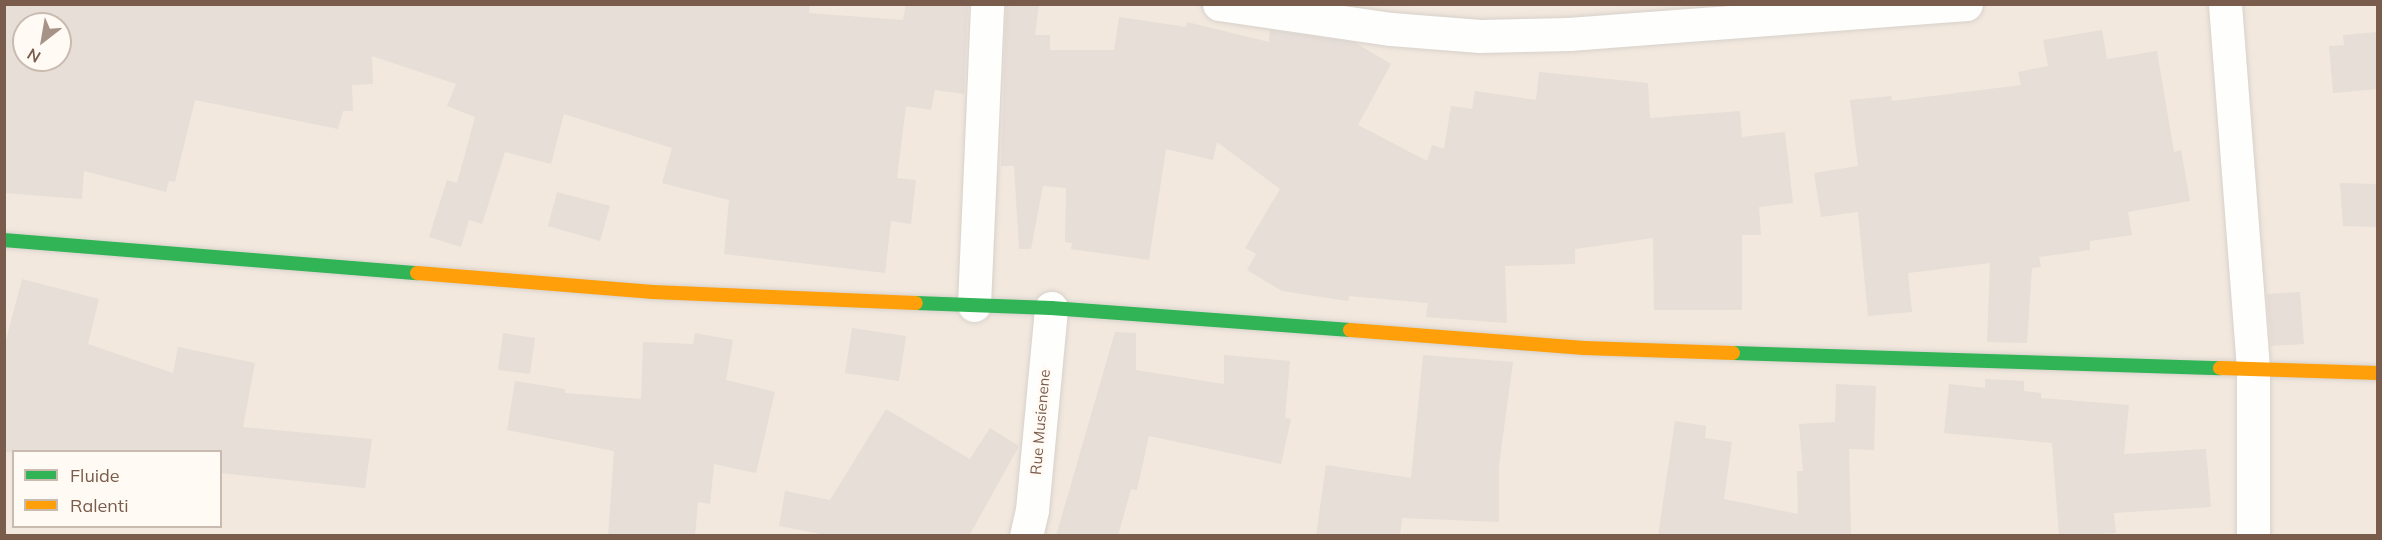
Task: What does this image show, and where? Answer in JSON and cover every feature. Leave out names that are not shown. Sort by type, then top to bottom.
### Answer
[{"type":"street","points":[[974,305],[987,4]]},
{"type":"street","points":[[1219,4],[1391,29],[1480,36],[1593,32],[1966,4]]},
{"type":"street","points":[[2224,4],[2253,369],[2253,536]]},
{"type":"street","points":[[4,240],[653,291],[1051,308],[1584,348],[2378,373]]},
{"type":"street","name":"Rue Musienene","points":[[1026,536],[1032,510],[1051,308]]},
{"type":"shaded area","points":[[5,5],[2377,5],[2377,535],[5,535]]},
{"type":"building","points":[[4,4],[810,4],[809,13],[903,20],[906,4],[968,4],[964,94],[935,90],[931,110],[906,106],[897,178],[916,180],[911,224],[891,221],[885,273],[724,254],[729,200],[662,183],[672,148],[564,114],[551,164],[505,152],[482,224],[469,220],[461,247],[429,237],[447,180],[457,183],[475,117],[447,106],[456,84],[372,56],[373,84],[352,85],[353,111],[343,111],[338,129],[195,100],[175,182],[169,181],[166,192],[84,171],[82,199],[4,193]]},
{"type":"building","points":[[1006,4],[1039,4],[1035,35],[1050,35],[1050,50],[1114,50],[1119,17],[1186,27],[1187,22],[1269,42],[1270,30],[1354,42],[1391,64],[1358,125],[1427,161],[1432,145],[1444,149],[1451,106],[1472,109],[1475,91],[1536,100],[1539,72],[1648,83],[1650,118],[1740,111],[1742,137],[1785,132],[1793,203],[1759,207],[1761,235],[1742,235],[1742,310],[1654,310],[1653,238],[1575,249],[1575,264],[1505,266],[1507,323],[1426,317],[1428,303],[1349,296],[1348,301],[1282,291],[1247,270],[1256,254],[1245,248],[1280,189],[1217,142],[1213,160],[1166,149],[1149,260],[1071,249],[1072,243],[1065,242],[1066,188],[1043,186],[1031,249],[1019,249],[1014,166],[1001,166]]},
{"type":"building","points":[[2102,30],[2107,59],[2157,51],[2174,152],[2181,150],[2190,201],[2128,212],[2132,235],[2090,241],[2090,250],[2039,257],[2041,267],[2032,268],[2027,343],[1987,342],[1990,263],[1908,273],[1912,312],[1868,316],[1858,212],[1821,217],[1814,173],[1858,166],[1850,100],[1891,96],[1892,101],[2021,85],[2018,72],[2048,66],[2043,40]]},
{"type":"building","points":[[2378,32],[2378,89],[2333,93],[2329,46],[2344,45],[2343,35]]},
{"type":"building","points":[[2340,183],[2378,184],[2378,227],[2343,226]]},
{"type":"building","points":[[557,192],[610,206],[600,241],[548,226]]},
{"type":"building","points":[[22,279],[99,299],[88,344],[173,373],[178,347],[255,363],[243,427],[372,439],[365,488],[222,473],[222,450],[12,450],[12,452],[4,452],[4,348]]},
{"type":"building","points":[[2300,292],[2304,344],[2271,346],[2267,294]]},
{"type":"building","points":[[852,328],[906,336],[899,381],[845,373]]},
{"type":"building","points":[[1115,332],[1136,333],[1136,370],[1224,384],[1224,355],[1290,361],[1285,418],[1291,419],[1281,464],[1149,436],[1137,490],[1131,489],[1118,536],[1056,536]]},
{"type":"building","points":[[503,333],[535,338],[530,374],[498,370]]},
{"type":"building","points":[[695,333],[733,340],[726,380],[775,392],[756,473],[714,464],[710,504],[698,502],[695,536],[608,536],[614,451],[507,430],[515,381],[565,389],[565,393],[641,399],[643,342],[693,344]]},
{"type":"building","points":[[1423,355],[1513,362],[1499,465],[1499,522],[1402,518],[1400,536],[1316,536],[1326,465],[1411,478]]},
{"type":"building","points":[[1985,379],[2024,381],[2024,391],[2041,393],[2041,398],[2129,405],[2124,454],[2206,449],[2211,507],[2114,513],[2116,533],[2059,536],[2052,443],[1944,433],[1949,384],[1985,388]]},
{"type":"building","points":[[1836,384],[1876,386],[1874,450],[1849,449],[1851,536],[1658,536],[1675,421],[1706,426],[1705,438],[1732,442],[1724,499],[1798,514],[1797,471],[1803,471],[1799,424],[1835,422]]},
{"type":"building","points":[[886,409],[970,459],[990,428],[1019,446],[969,536],[831,536],[779,526],[785,491],[830,500]]},
{"type":"traffic: fast","points":[[4,240],[417,273]]},
{"type":"traffic: fast","points":[[916,303],[1051,308],[1350,330]]},
{"type":"traffic: fast","points":[[1733,353],[2220,368]]},
{"type":"traffic: slow","points":[[417,273],[653,292],[916,303]]},
{"type":"traffic: slow","points":[[1350,330],[1584,348],[1733,353]]},
{"type":"traffic: slow","points":[[2220,368],[2378,373]]}]
